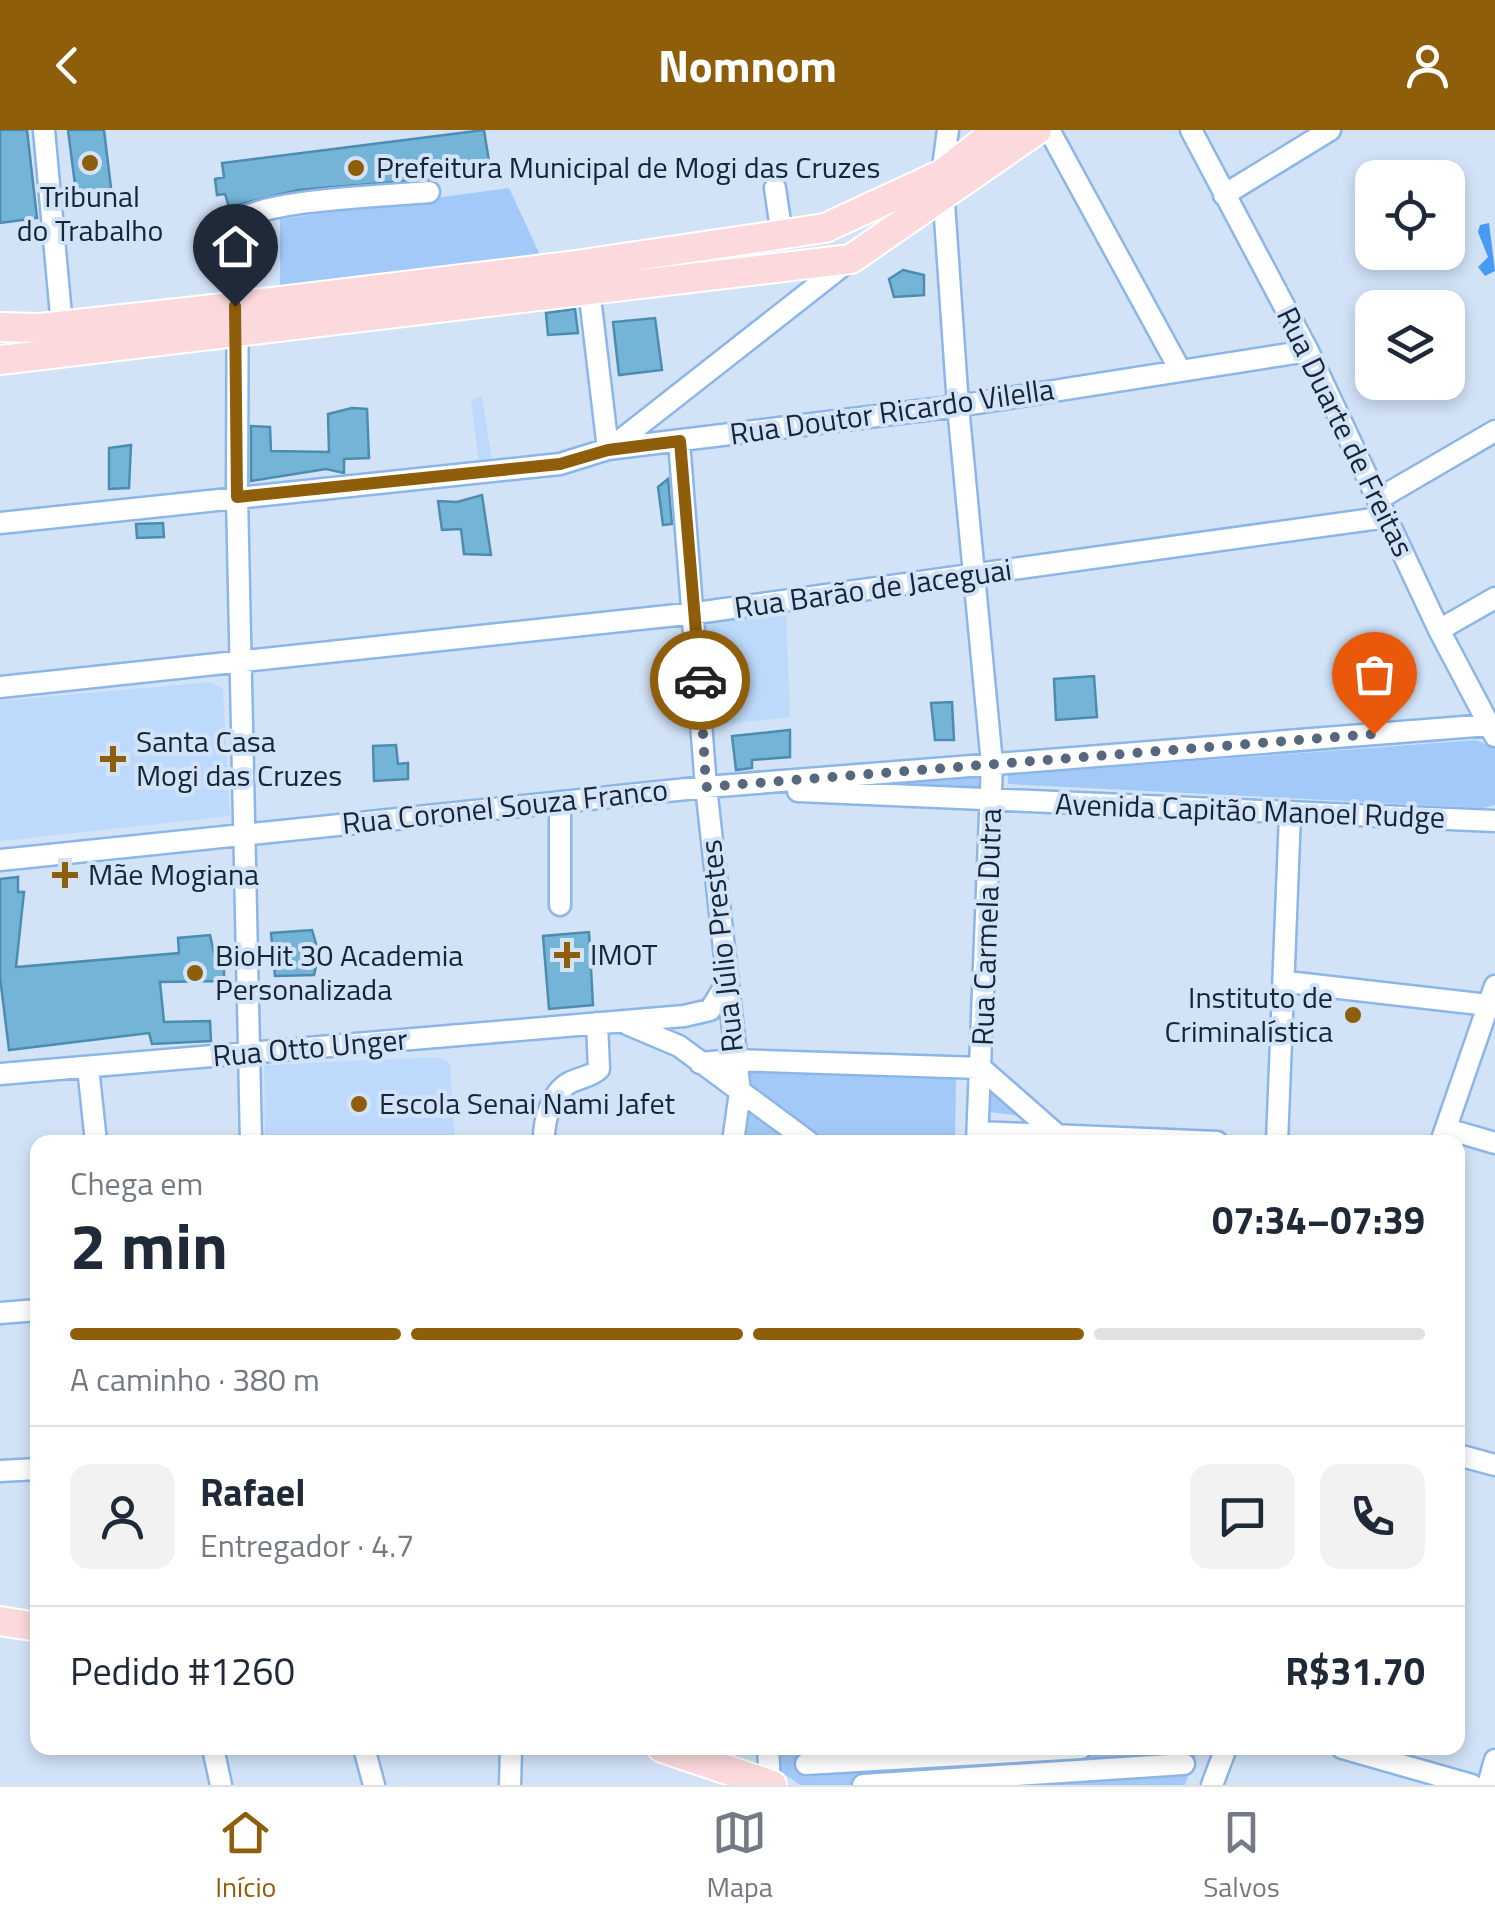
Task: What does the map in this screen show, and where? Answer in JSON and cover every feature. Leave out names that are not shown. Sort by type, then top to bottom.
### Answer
[{"type":"main road","points":[[0,360],[235,319],[826,228],[906,193],[943,185],[998,130]]},
{"type":"main road","points":[[0,327],[235,319],[589,289],[842,260],[943,185],[1037,130]]},
{"type":"main road","points":[[842,260],[906,193]]},
{"type":"main road","points":[[826,228],[841,241],[842,260]]},
{"type":"main road","points":[[0,1621],[30,1626]]},
{"type":"main road","points":[[693,1755],[771,1784]]},
{"type":"street","points":[[44,130],[62,326]]},
{"type":"street","name":"Rua Carmela Dutra","points":[[948,130],[943,185],[958,406],[992,764],[977,1135]]},
{"type":"street","points":[[1049,130],[1180,370]]},
{"type":"street","name":"Rua Duarte de Freitas","points":[[1190,130],[1308,351],[1492,731]]},
{"type":"street","points":[[1224,194],[1330,130]]},
{"type":"street","points":[[775,188],[782,236]]},
{"type":"street","points":[[252,1135],[237,497],[238,220],[248,213],[429,192]]},
{"type":"street","points":[[608,450],[842,260]]},
{"type":"street","points":[[589,289],[608,450]]},
{"type":"street","name":"Rua Doutor Ricardo Vilella","points":[[0,523],[560,464],[608,450],[958,406],[1308,351]]},
{"type":"street","points":[[1383,508],[1495,431]]},
{"type":"street","name":"Rua Júlio Prestes","points":[[680,441],[696,613],[706,787],[725,986],[740,1092],[735,1135]]},
{"type":"street","name":"Rua Barão de Jaceguai","points":[[0,686],[696,613],[975,576],[1383,508]]},
{"type":"street","points":[[1440,630],[1495,598]]},
{"type":"street","name":"Rua Coronel Souza Franco","points":[[0,860],[706,787],[1492,731]]},
{"type":"street","name":"Avenida Capitão Manoel Rudge","points":[[706,787],[1495,822]]},
{"type":"street","points":[[560,802],[560,905]]},
{"type":"street","points":[[1277,1135],[1290,814]]},
{"type":"street","points":[[1286,982],[1491,995],[1444,1135]]},
{"type":"street","name":"Rua Otto Unger","points":[[0,1074],[702,1014],[710,1010],[725,986]]},
{"type":"street","name":"Rua Otto Unger","points":[[620,1022],[660,1036],[798,1135]]},
{"type":"street","points":[[544,1135],[556,1095],[570,1082],[600,1069],[597,1024]]},
{"type":"street","points":[[700,1063],[734,1060],[981,1068],[1055,1133]]},
{"type":"street","points":[[88,1067],[95,1135]]},
{"type":"street","points":[[1016,1135],[1091,1135]]},
{"type":"street","points":[[1465,1139],[1495,1143]]},
{"type":"street","points":[[0,1313],[30,1311]]},
{"type":"street","points":[[1465,1456],[1495,1465]]},
{"type":"street","points":[[0,1471],[30,1469]]},
{"type":"street","points":[[214,1755],[220,1785]]},
{"type":"street","points":[[366,1755],[374,1785]]},
{"type":"street","points":[[510,1785],[511,1755]]},
{"type":"street","points":[[769,1755],[771,1784]]},
{"type":"street","points":[[806,1764],[960,1755]]},
{"type":"street","points":[[1212,1785],[1223,1755]]},
{"type":"street","points":[[1367,1755],[1472,1785]]},
{"type":"street","points":[[1488,1785],[1495,1760]]},
{"type":"street","points":[[863,1785],[1184,1764]]},
{"type":"shaded area","points":[[509,188],[542,259],[280,288],[280,219]]},
{"type":"shaded area","points":[[482,396],[492,461],[479,464],[471,400]]},
{"type":"shaded area","points":[[786,611],[790,717],[711,726],[708,694],[717,687],[713,646],[705,647],[704,623]]},
{"type":"shaded area","name":"Santa Casa Mogi das Cruzes","points":[[211,682],[223,689],[230,816],[0,841],[0,701]]},
{"type":"shaded area","points":[[1476,740],[1495,748],[1495,805],[1483,808],[1008,784],[1008,775]]},
{"type":"shaded area","points":[[979,776],[981,784],[976,789],[876,784]]},
{"type":"shaded area","name":"Escola Senai Nami Jafet","points":[[437,1057],[450,1063],[455,1135],[265,1135],[264,1065]]},
{"type":"shaded area","points":[[749,1069],[956,1077],[955,1135],[817,1135],[749,1084]]},
{"type":"shaded area","points":[[989,1088],[1020,1116],[989,1112]]},
{"type":"shaded area","points":[[743,1102],[789,1135],[741,1135]]},
{"type":"shaded area","points":[[779,1755],[1196,1755],[1185,1785],[800,1785],[780,1771]]},
{"type":"water","points":[[1489,223],[1495,271],[1485,276],[1478,267],[1488,257],[1478,232],[1480,225]]},
{"type":"building","points":[[0,130],[27,130],[37,218],[0,223]]},
{"type":"building","name":"Tribunal do Trabalho","points":[[68,130],[104,130],[112,196],[77,200]]},
{"type":"building","name":"Prefeitura Municipal de Mogi das Cruzes","points":[[484,130],[491,174],[298,190],[229,207],[225,194],[217,195],[215,179],[224,177],[222,163]]},
{"type":"building","points":[[903,270],[924,275],[924,295],[894,297],[889,279]]},
{"type":"building","points":[[575,309],[578,333],[548,335],[546,313]]},
{"type":"building","points":[[655,318],[662,370],[619,375],[613,322]]},
{"type":"building","points":[[367,409],[369,458],[344,459],[344,473],[326,469],[251,481],[251,426],[270,427],[271,451],[329,452],[328,414]]},
{"type":"building","points":[[131,445],[129,488],[109,489],[109,448]]},
{"type":"building","points":[[668,479],[672,524],[663,525],[658,487]]},
{"type":"building","points":[[482,495],[491,555],[464,554],[461,529],[442,530],[438,501],[457,502]]},
{"type":"building","points":[[163,523],[164,537],[137,538],[136,524]]},
{"type":"building","points":[[1094,676],[1097,717],[1056,720],[1054,679]]},
{"type":"building","points":[[952,702],[954,740],[935,740],[931,703]]},
{"type":"building","points":[[790,730],[790,757],[752,760],[752,768],[736,770],[732,736]]},
{"type":"building","points":[[396,745],[398,764],[408,763],[408,779],[374,781],[373,746]]},
{"type":"building","points":[[18,877],[18,892],[24,892],[16,967],[179,953],[178,938],[210,935],[216,962],[224,961],[224,981],[160,982],[164,1022],[210,1021],[211,1041],[152,1044],[149,1033],[9,1050],[0,977],[0,879]]},
{"type":"building","points":[[312,930],[319,954],[314,975],[275,976],[271,933]]},
{"type":"building","name":"IMOT","points":[[589,932],[593,1005],[549,1009],[543,936]]},
{"type":"way so far","points":[[700,680],[706,787],[1374,734]]},
{"type":"place","name":"Tribunal do Trabalho","points":[[90,163]]},
{"type":"place","name":"Prefeitura Municipal de Mogi das Cruzes","points":[[356,168]]},
{"type":"place","name":"Santa Casa Mogi das Cruzes","points":[[113,759]]},
{"type":"place","name":"Mãe Mogiana","points":[[65,875]]},
{"type":"place","name":"IMOT","points":[[567,955]]},
{"type":"place","name":"BioHit 30 Academia Personalizada","points":[[195,973]]},
{"type":"place","name":"Instituto de Criminalística","points":[[1353,1015]]},
{"type":"place","name":"Escola Senai Nami Jafet","points":[[359,1104]]},
{"type":"route","points":[[235,306],[237,497],[560,464],[608,450],[680,441],[700,680]]}]
